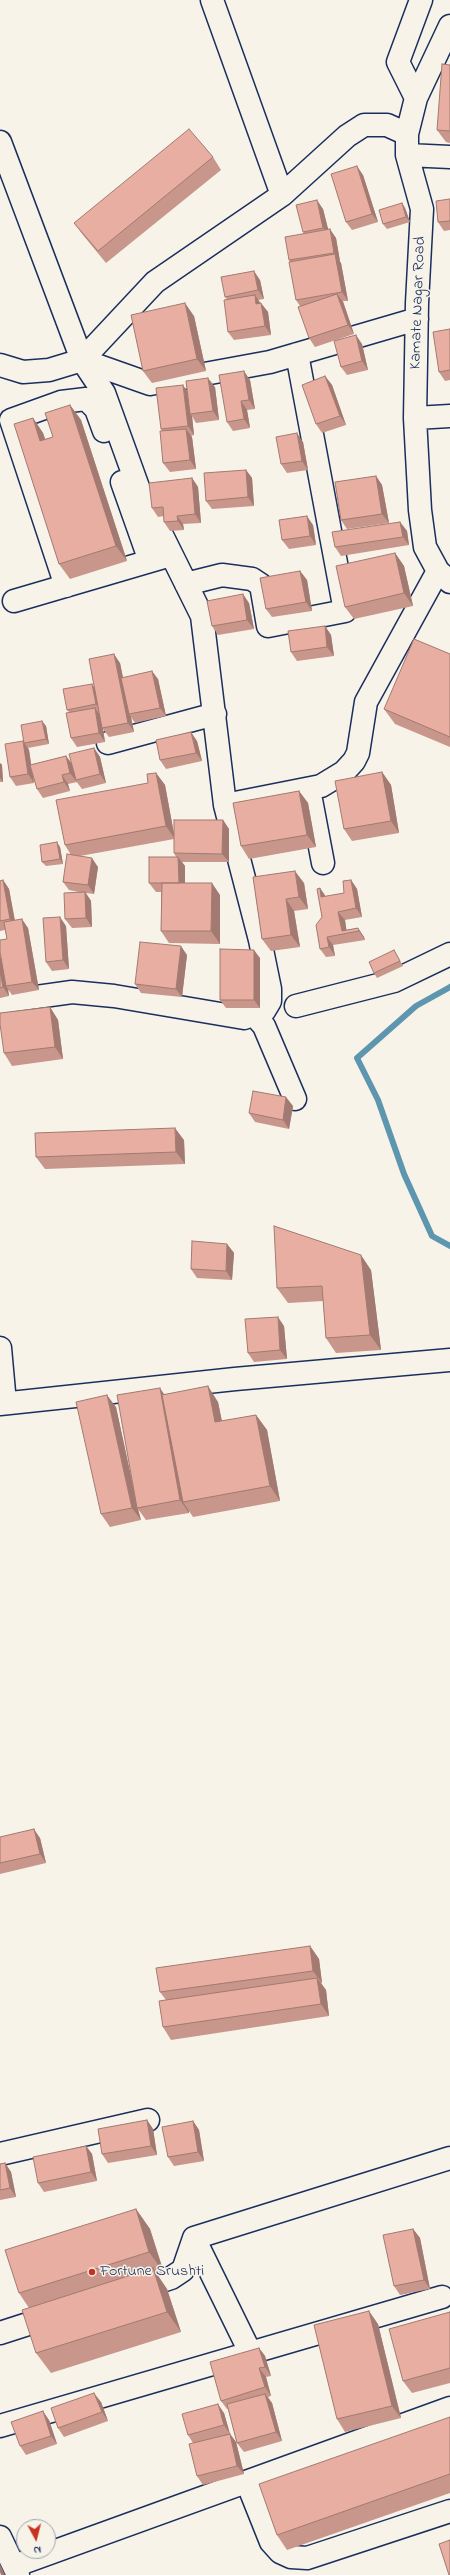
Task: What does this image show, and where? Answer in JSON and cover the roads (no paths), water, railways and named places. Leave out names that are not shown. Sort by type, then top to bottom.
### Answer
[{"type":"street","points":[[212,0],[282,195]]},
{"type":"street","points":[[416,98],[398,62],[421,0]]},
{"type":"street","name":"Kamate Nagar Road","points":[[444,576],[426,547],[421,518],[415,418],[417,319],[422,209],[407,145],[416,98],[450,26]]},
{"type":"street","points":[[0,366],[23,372],[49,370],[82,360],[155,282],[282,195],[347,136],[364,125],[387,125],[407,145],[450,157]]},
{"type":"street","points":[[0,142],[82,360],[104,393],[138,487],[202,616],[226,805],[260,940],[270,989],[270,1000],[264,1011],[255,1016],[232,1017],[151,1002],[72,992],[0,1002]]},
{"type":"street","points":[[82,360],[150,384],[270,362],[417,319]]},
{"type":"street","points":[[186,584],[222,575],[252,579],[261,585],[268,626],[345,611],[296,354]]},
{"type":"street","points":[[66,586],[11,420],[61,402],[86,399],[96,409],[150,561]]},
{"type":"street","points":[[415,418],[450,416]]},
{"type":"street","points":[[14,600],[171,555]]},
{"type":"street","points":[[226,805],[309,789],[332,781],[354,762],[358,753],[366,702],[444,576]]},
{"type":"street","points":[[108,743],[215,714]]},
{"type":"street","points":[[309,789],[323,863]]},
{"type":"street","points":[[296,1006],[394,981],[450,954]]},
{"type":"street","points":[[255,1016],[264,1026],[296,1099]]},
{"type":"street","points":[[0,1348],[2,1404],[235,1379],[450,1360]]},
{"type":"street","points":[[0,2154],[148,2120]]},
{"type":"street","points":[[194,2238],[450,2158]]},
{"type":"street","points":[[119,2295],[171,2278],[183,2270],[194,2238]]},
{"type":"street","points":[[194,2238],[250,2352]]},
{"type":"street","points":[[0,2426],[442,2297]]},
{"type":"street","points":[[0,2333],[74,2309]]},
{"type":"street","points":[[0,2538],[16,2571],[247,2482],[450,2408]]},
{"type":"street","points":[[247,2482],[272,2542],[280,2552],[291,2557],[307,2558],[450,2511]]},
{"type":"waterway","points":[[450,987],[416,1006],[357,1058],[378,1100],[404,1174],[432,1236],[450,1246]]},
{"type":"place","name":"Fortune Srushti","points":[[92,2272]]}]
